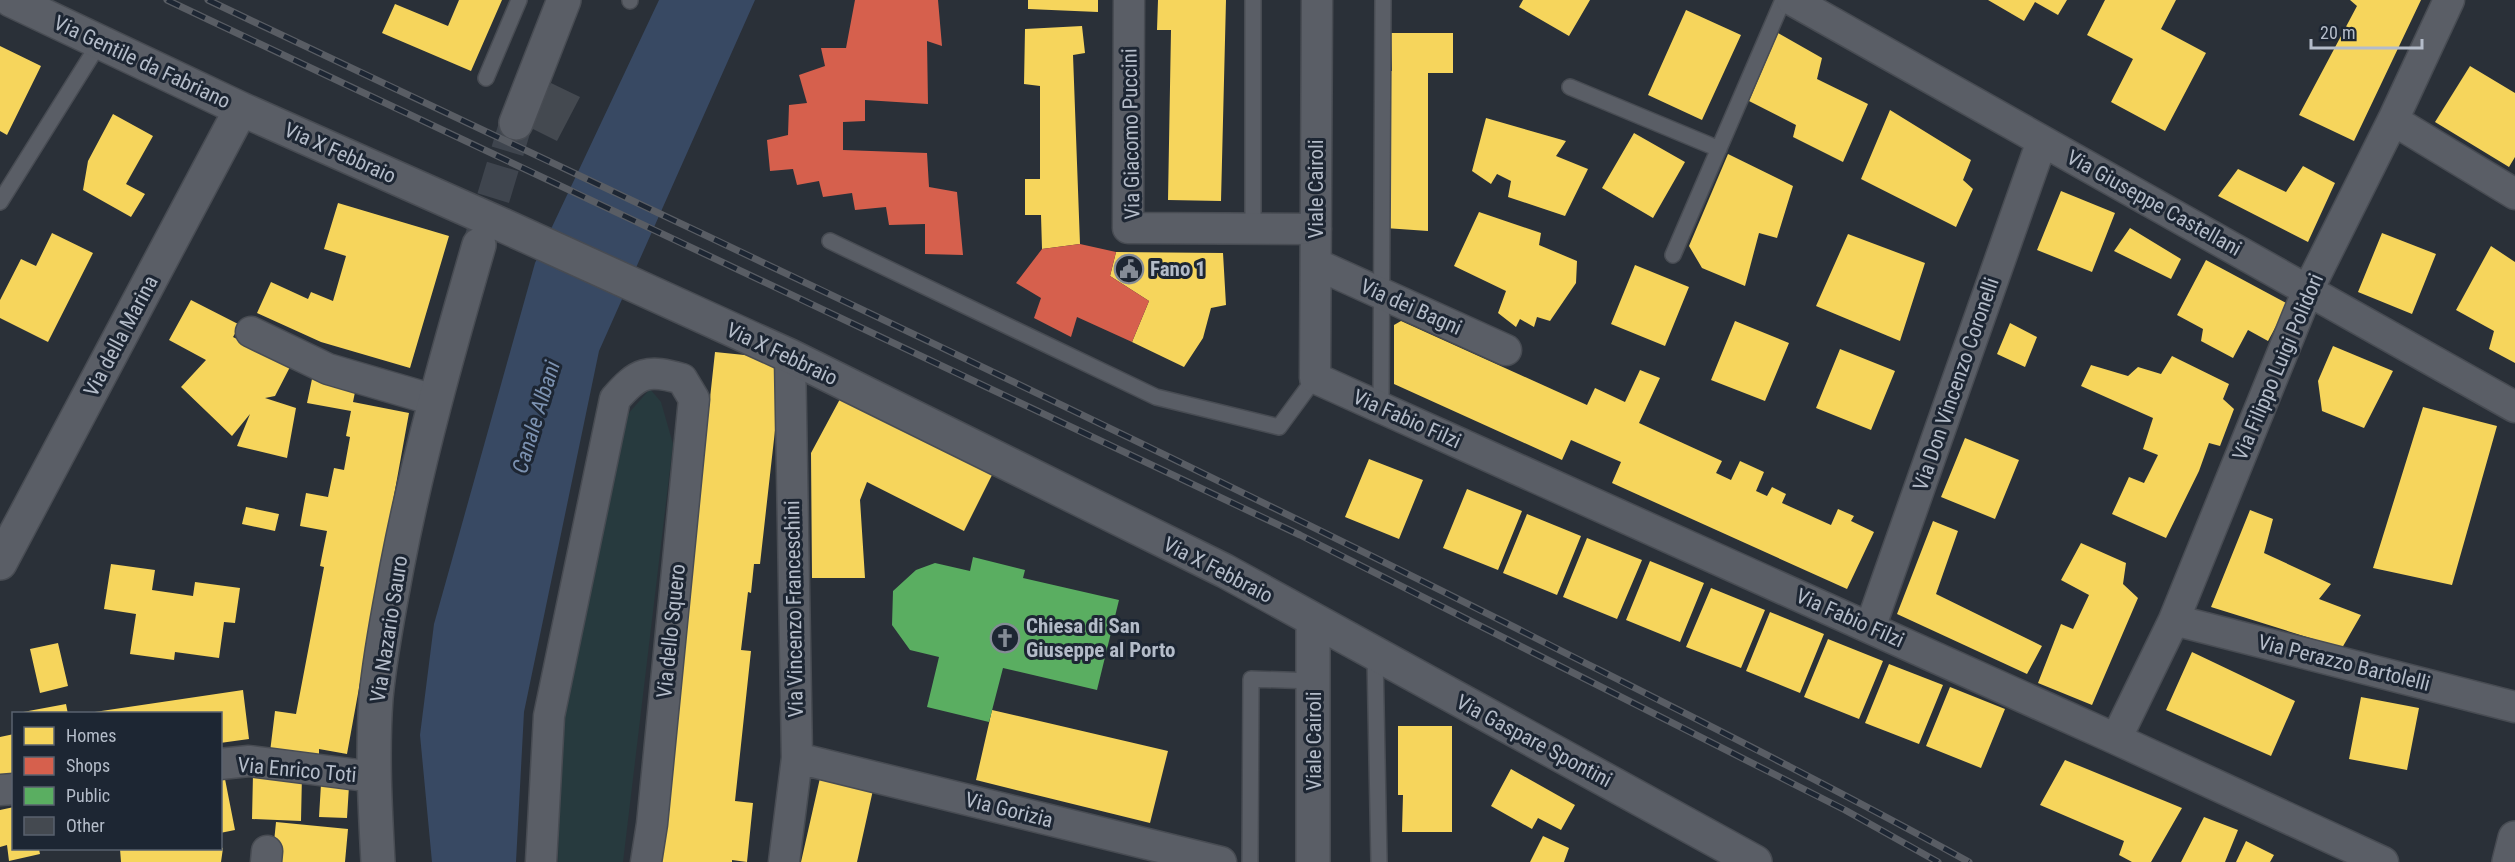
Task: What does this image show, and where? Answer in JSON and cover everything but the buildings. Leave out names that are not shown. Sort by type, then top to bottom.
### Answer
[{"type":"street","name":"Via Gentile da Fabriano","points":[[11,0],[241,109]]},
{"type":"street","points":[[516,123],[564,0]]},
{"type":"street","name":"Via Giacomo Puccini","points":[[1129,0],[1128,228],[1316,229]]},
{"type":"street","name":"Viale Cairoli","points":[[1315,378],[1317,0]]},
{"type":"street","name":"Via Filippo Luigi Polidori","points":[[2116,739],[2174,620],[2308,290],[2394,120],[2449,0]]},
{"type":"street","name":"Via Giuseppe Castellani","points":[[1810,4],[2042,141],[2515,407]]},
{"type":"street","name":"Via X Febbraio","points":[[241,109],[489,234],[669,302],[790,356],[1225,571],[1313,620]]},
{"type":"street","name":"Via della Marina","points":[[0,562],[241,109]]},
{"type":"street","points":[[2394,120],[2515,194]]},
{"type":"street","name":"Via Don Vincenzo Coronelli","points":[[1870,628],[2042,141]]},
{"type":"street","name":"Via Nazario Sauro","points":[[378,862],[374,777],[376,698],[388,613],[434,400],[489,234]]},
{"type":"street","name":"Via dei Bagni","points":[[1316,264],[1506,350]]},
{"type":"street","points":[[251,332],[328,369],[434,400]]},
{"type":"street","name":"Via Vincenzo Franceschini","points":[[784,862],[797,758],[790,356]]},
{"type":"street","name":"Via dello Squero","points":[[541,862],[549,716],[615,399],[632,380],[659,372],[682,379],[694,399],[652,824],[646,862]]},
{"type":"street","name":"Via Fabio Filzi","points":[[1315,378],[2116,739],[2383,862]]},
{"type":"street","name":"Viale Cairoli","points":[[1313,620],[1313,862]]},
{"type":"street","name":"Via Gaspare Spontini","points":[[1313,620],[1375,656],[1755,862]]},
{"type":"street","name":"Via Perazzo Bartolelli","points":[[2174,620],[2515,707]]},
{"type":"street","name":"Via Gorizia","points":[[797,758],[1221,862]]},
{"type":"street","name":"Via Enrico Toti","points":[[222,764],[249,760],[374,777]]},
{"type":"street","points":[[2509,862],[2515,838]]},
{"type":"lane","points":[[486,78],[519,0]]},
{"type":"lane","points":[[1252,229],[1254,0]]},
{"type":"lane","points":[[1381,407],[1383,0]]},
{"type":"lane","points":[[1673,255],[1783,0]]},
{"type":"lane","points":[[0,202],[100,42]]},
{"type":"lane","points":[[1570,87],[1719,149]]},
{"type":"lane","points":[[830,241],[1156,398],[1279,427],[1315,378]]},
{"type":"lane","points":[[1375,656],[1379,862]]},
{"type":"lane","points":[[1250,862],[1251,679],[1314,681]]},
{"type":"green space","points":[[650,389],[661,402],[673,444],[623,862],[558,862],[562,715],[628,414]]},
{"type":"water","name":"Canale Albani","points":[[659,0],[755,0],[599,351],[524,712],[516,862],[432,862],[420,735],[434,624],[535,263]]},
{"type":"tunnel","points":[[479,245],[516,123]]},
{"type":"railway","points":[[167,0],[1300,535],[1845,810],[1938,862]]},
{"type":"railway","points":[[208,0],[862,310],[1352,546],[1743,743],[1969,862]]},
{"type":"place","name":"Fano 1","points":[[1129,269]]},
{"type":"place","name":"Chiesa di San Giuseppe al Porto","points":[[1005,638]]}]
